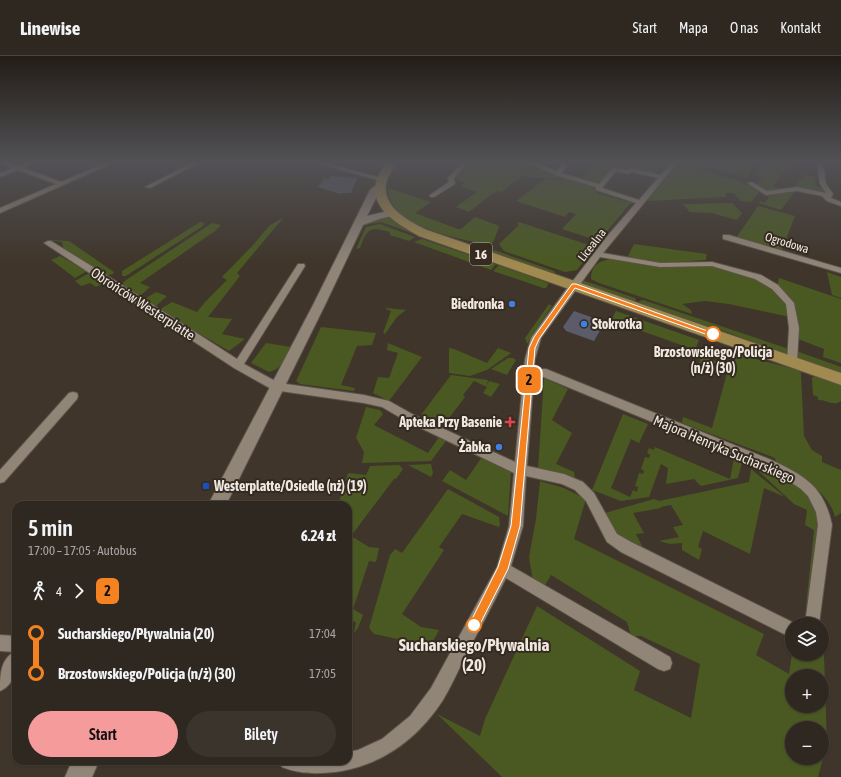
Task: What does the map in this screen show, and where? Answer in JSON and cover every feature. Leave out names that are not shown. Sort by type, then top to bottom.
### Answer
[{"type":"main road","points":[[219,501],[371,197]]},
{"type":"main road","points":[[360,218],[390,212],[383,197]]},
{"type":"main road","name":"16","points":[[390,212],[404,223],[423,233],[841,379]]},
{"type":"main road","points":[[78,777],[84,765]]},
{"type":"street","points":[[0,211],[32,197]]},
{"type":"street","points":[[621,197],[640,202]]},
{"type":"street","name":"Licealna","points":[[574,286],[645,197]]},
{"type":"street","points":[[828,197],[829,200],[841,204]]},
{"type":"street","points":[[831,197],[841,199]]},
{"type":"street","name":"Ogrodowa","points":[[726,237],[841,271]]},
{"type":"street","name":"Obrońców Westerplatte","points":[[48,243],[116,285],[238,365],[277,387],[385,404],[410,418],[520,470]]},
{"type":"street","points":[[598,254],[660,265],[712,264],[758,277],[775,287],[790,303],[794,328],[792,362]]},
{"type":"street","points":[[238,365],[301,266]]},
{"type":"street","points":[[352,760],[359,759],[388,745],[416,722],[437,694],[503,569],[516,526],[532,348],[536,338],[574,286]]},
{"type":"street","name":"Majora Henryka Sucharskiego","points":[[529,373],[542,372],[765,463],[793,476],[807,486],[818,498],[824,512],[825,525],[813,617]]},
{"type":"street","points":[[0,478],[73,396]]},
{"type":"street","points":[[520,470],[564,479],[579,486],[590,497],[612,538],[626,547],[785,626]]},
{"type":"street","points":[[503,569],[664,663]]},
{"type":"street","points":[[0,643],[12,644]]},
{"type":"street","points":[[0,683],[12,665]]},
{"type":"green space","points":[[390,197],[415,197],[431,202],[415,213],[458,229],[461,229],[475,217],[499,227],[490,246],[445,235],[428,229],[413,222],[400,213],[391,202]]},
{"type":"green space","points":[[470,197],[488,197],[469,212],[456,207]]},
{"type":"green space","points":[[522,197],[610,197],[628,202],[631,200],[634,201],[628,206],[599,241],[562,229],[576,214],[569,212],[565,217],[516,201]]},
{"type":"green space","points":[[651,197],[727,197],[647,201]]},
{"type":"green space","points":[[737,197],[755,197],[751,202],[741,201]]},
{"type":"green space","points":[[767,197],[791,197],[781,210],[759,203],[760,201],[765,203],[769,197]]},
{"type":"green space","points":[[732,203],[742,213],[737,220],[711,213],[690,212],[683,204]]},
{"type":"green space","points":[[758,206],[795,216],[782,250],[736,238]]},
{"type":"green space","points":[[284,217],[237,273],[240,276],[208,317],[232,319],[222,334],[245,339],[229,351],[159,310],[172,302],[197,312],[227,280],[222,277],[269,226]]},
{"type":"green space","points":[[380,217],[391,218],[420,236],[381,222],[362,225]]},
{"type":"green space","points":[[200,222],[204,223],[203,226],[126,276],[122,276],[122,271]]},
{"type":"green space","points":[[519,222],[595,247],[577,270],[565,272],[504,251],[499,244],[519,225],[517,223]]},
{"type":"green space","points":[[212,223],[221,225],[215,231],[140,283],[150,287],[139,297],[124,287],[123,283],[126,280]]},
{"type":"green space","points":[[380,224],[415,237],[409,241],[390,235],[390,232],[373,229],[367,233],[360,248],[356,249],[366,227]]},
{"type":"green space","points":[[422,239],[496,264],[491,270],[414,242]]},
{"type":"green space","points":[[49,240],[69,241],[114,272],[113,274],[105,276],[64,250],[62,242]]},
{"type":"green space","points":[[634,244],[707,254],[706,260],[656,262],[637,259],[628,256]]},
{"type":"green space","points":[[494,250],[554,271],[556,274],[492,253]]},
{"type":"green space","points":[[60,256],[87,271],[75,278],[51,260]]},
{"type":"green space","points":[[613,259],[660,267],[711,266],[745,275],[765,283],[776,290],[787,304],[790,317],[729,304],[705,301],[682,304],[691,310],[692,314],[591,279],[591,274],[595,266],[604,260]]},
{"type":"green space","points":[[499,265],[548,283],[548,285],[546,288],[543,288],[493,271]]},
{"type":"green space","points":[[827,272],[841,277],[841,298],[832,295]]},
{"type":"green space","points":[[89,273],[104,283],[96,287],[90,283],[81,286],[75,281]]},
{"type":"green space","points":[[779,278],[841,299],[841,363],[823,357],[824,349],[798,339],[795,317],[777,286]]},
{"type":"green space","points":[[582,280],[635,298],[636,300],[634,302],[585,285],[582,283]]},
{"type":"green space","points":[[156,292],[167,296],[155,307],[143,300]]},
{"type":"green space","points":[[643,300],[789,349],[789,353],[783,354],[727,332],[691,322],[641,305],[639,301]]},
{"type":"green space","points":[[549,304],[552,306],[527,344],[525,338]]},
{"type":"green space","points":[[386,308],[406,310],[397,317],[385,334],[383,333],[391,311]]},
{"type":"green space","points":[[616,311],[699,340],[695,350],[611,320]]},
{"type":"green space","points":[[321,327],[376,333],[372,345],[357,346],[341,385],[355,388],[354,391],[300,384],[296,381]]},
{"type":"green space","points":[[266,343],[291,347],[280,366],[269,372],[251,363]]},
{"type":"green space","points":[[388,343],[422,357],[389,401],[373,393],[378,377],[389,378],[398,353],[387,350]]},
{"type":"green space","points":[[449,348],[487,363],[498,348],[511,353],[487,370],[470,376],[449,373]]},
{"type":"green space","points":[[737,351],[759,360],[799,370],[801,373],[804,436],[812,450],[822,456],[822,462],[841,470],[841,513],[835,517],[826,499],[820,492],[804,480],[777,466],[775,458],[682,423],[683,417],[712,428],[727,373],[699,363],[702,356],[733,368]]},
{"type":"green space","points":[[799,352],[841,367],[841,374],[798,359],[796,353]]},
{"type":"green space","points":[[508,358],[513,358],[516,360],[507,375],[491,369]]},
{"type":"green space","points":[[451,375],[488,380],[487,386],[489,381],[500,384],[491,397],[483,393],[487,387],[474,381],[463,395],[465,397],[443,426],[421,415]]},
{"type":"green space","points":[[812,377],[841,385],[841,401],[838,403],[832,403],[818,400],[818,397],[813,395]]},
{"type":"green space","points":[[544,378],[568,389],[552,420],[572,433],[556,464],[574,472],[575,478],[538,469]]},
{"type":"green space","points":[[366,407],[380,410],[383,414],[374,425],[428,453],[439,437],[446,441],[431,461],[362,463],[364,452],[356,438]]},
{"type":"green space","points":[[623,414],[648,424],[639,443],[631,439],[611,488],[630,497],[633,490],[637,492],[638,487],[635,486],[639,473],[643,474],[644,471],[641,469],[645,457],[649,458],[650,455],[647,453],[649,448],[654,450],[655,447],[730,479],[734,458],[742,462],[738,478],[701,486],[694,479],[666,484],[668,468],[661,464],[649,497],[621,501],[592,490]]},
{"type":"green space","points":[[482,457],[511,471],[508,516],[442,481],[450,470],[466,480]]},
{"type":"green space","points":[[431,464],[433,473],[431,477],[408,465]]},
{"type":"green space","points":[[399,465],[403,469],[352,535],[352,501],[339,501],[348,473],[366,475],[370,466]]},
{"type":"green space","points":[[752,465],[790,481],[812,499],[819,517],[810,609],[806,607],[814,530],[805,525],[807,510],[794,504]]},
{"type":"green space","points":[[751,469],[785,497],[764,488],[750,554],[703,531],[698,547],[702,549],[699,560],[682,550],[682,543],[670,544],[659,541],[679,537],[673,527],[683,525],[671,505],[633,513],[644,533],[636,534],[644,550],[623,541],[617,534],[605,513],[654,499],[659,501],[749,482]]},
{"type":"green space","points":[[540,481],[564,488],[586,499],[574,539],[764,634],[756,655],[785,672],[785,713],[826,713],[826,721],[785,721],[785,765],[821,765],[818,777],[502,777],[437,714],[480,736],[485,719],[537,606],[640,671],[634,690],[691,718],[700,664],[641,636],[631,636],[627,622],[551,575],[545,585],[533,581],[529,557],[536,519]]},
{"type":"green space","points":[[448,489],[499,517],[500,524],[499,527],[462,514],[439,547],[444,550],[402,614],[421,627],[439,630],[426,654],[402,640],[374,634],[369,628],[390,555],[395,549],[402,553]]},
{"type":"green space","points":[[352,537],[369,547],[379,548],[376,562],[369,561],[353,609],[363,615],[358,628],[354,633],[356,622],[352,621]]},
{"type":"green space","points":[[791,661],[824,661],[824,669],[790,669]]},
{"type":"building","name":"Stokrotka","points":[[574,311],[605,322],[594,341],[566,331],[563,327]]},
{"type":"bus line","name":"2","points":[[474,625],[503,569],[516,526],[532,348],[536,338],[568,293],[574,286],[713,334]]},
{"type":"place","name":"Biedronka","points":[[512,304]]},
{"type":"place","name":"Stokrotka","points":[[584,324]]},
{"type":"place","name":"Brzostowskiego/Policja (n/ż) (30)","points":[[713,334]]},
{"type":"place","name":"Apteka Przy Basenie","points":[[510,422]]},
{"type":"place","name":"Żabka","points":[[499,447]]},
{"type":"place","name":"Westerplatte/Osiedle (nż) (19)","points":[[206,486]]},
{"type":"place","name":"Sucharskiego/Pływalnia (20)","points":[[474,625]]}]
